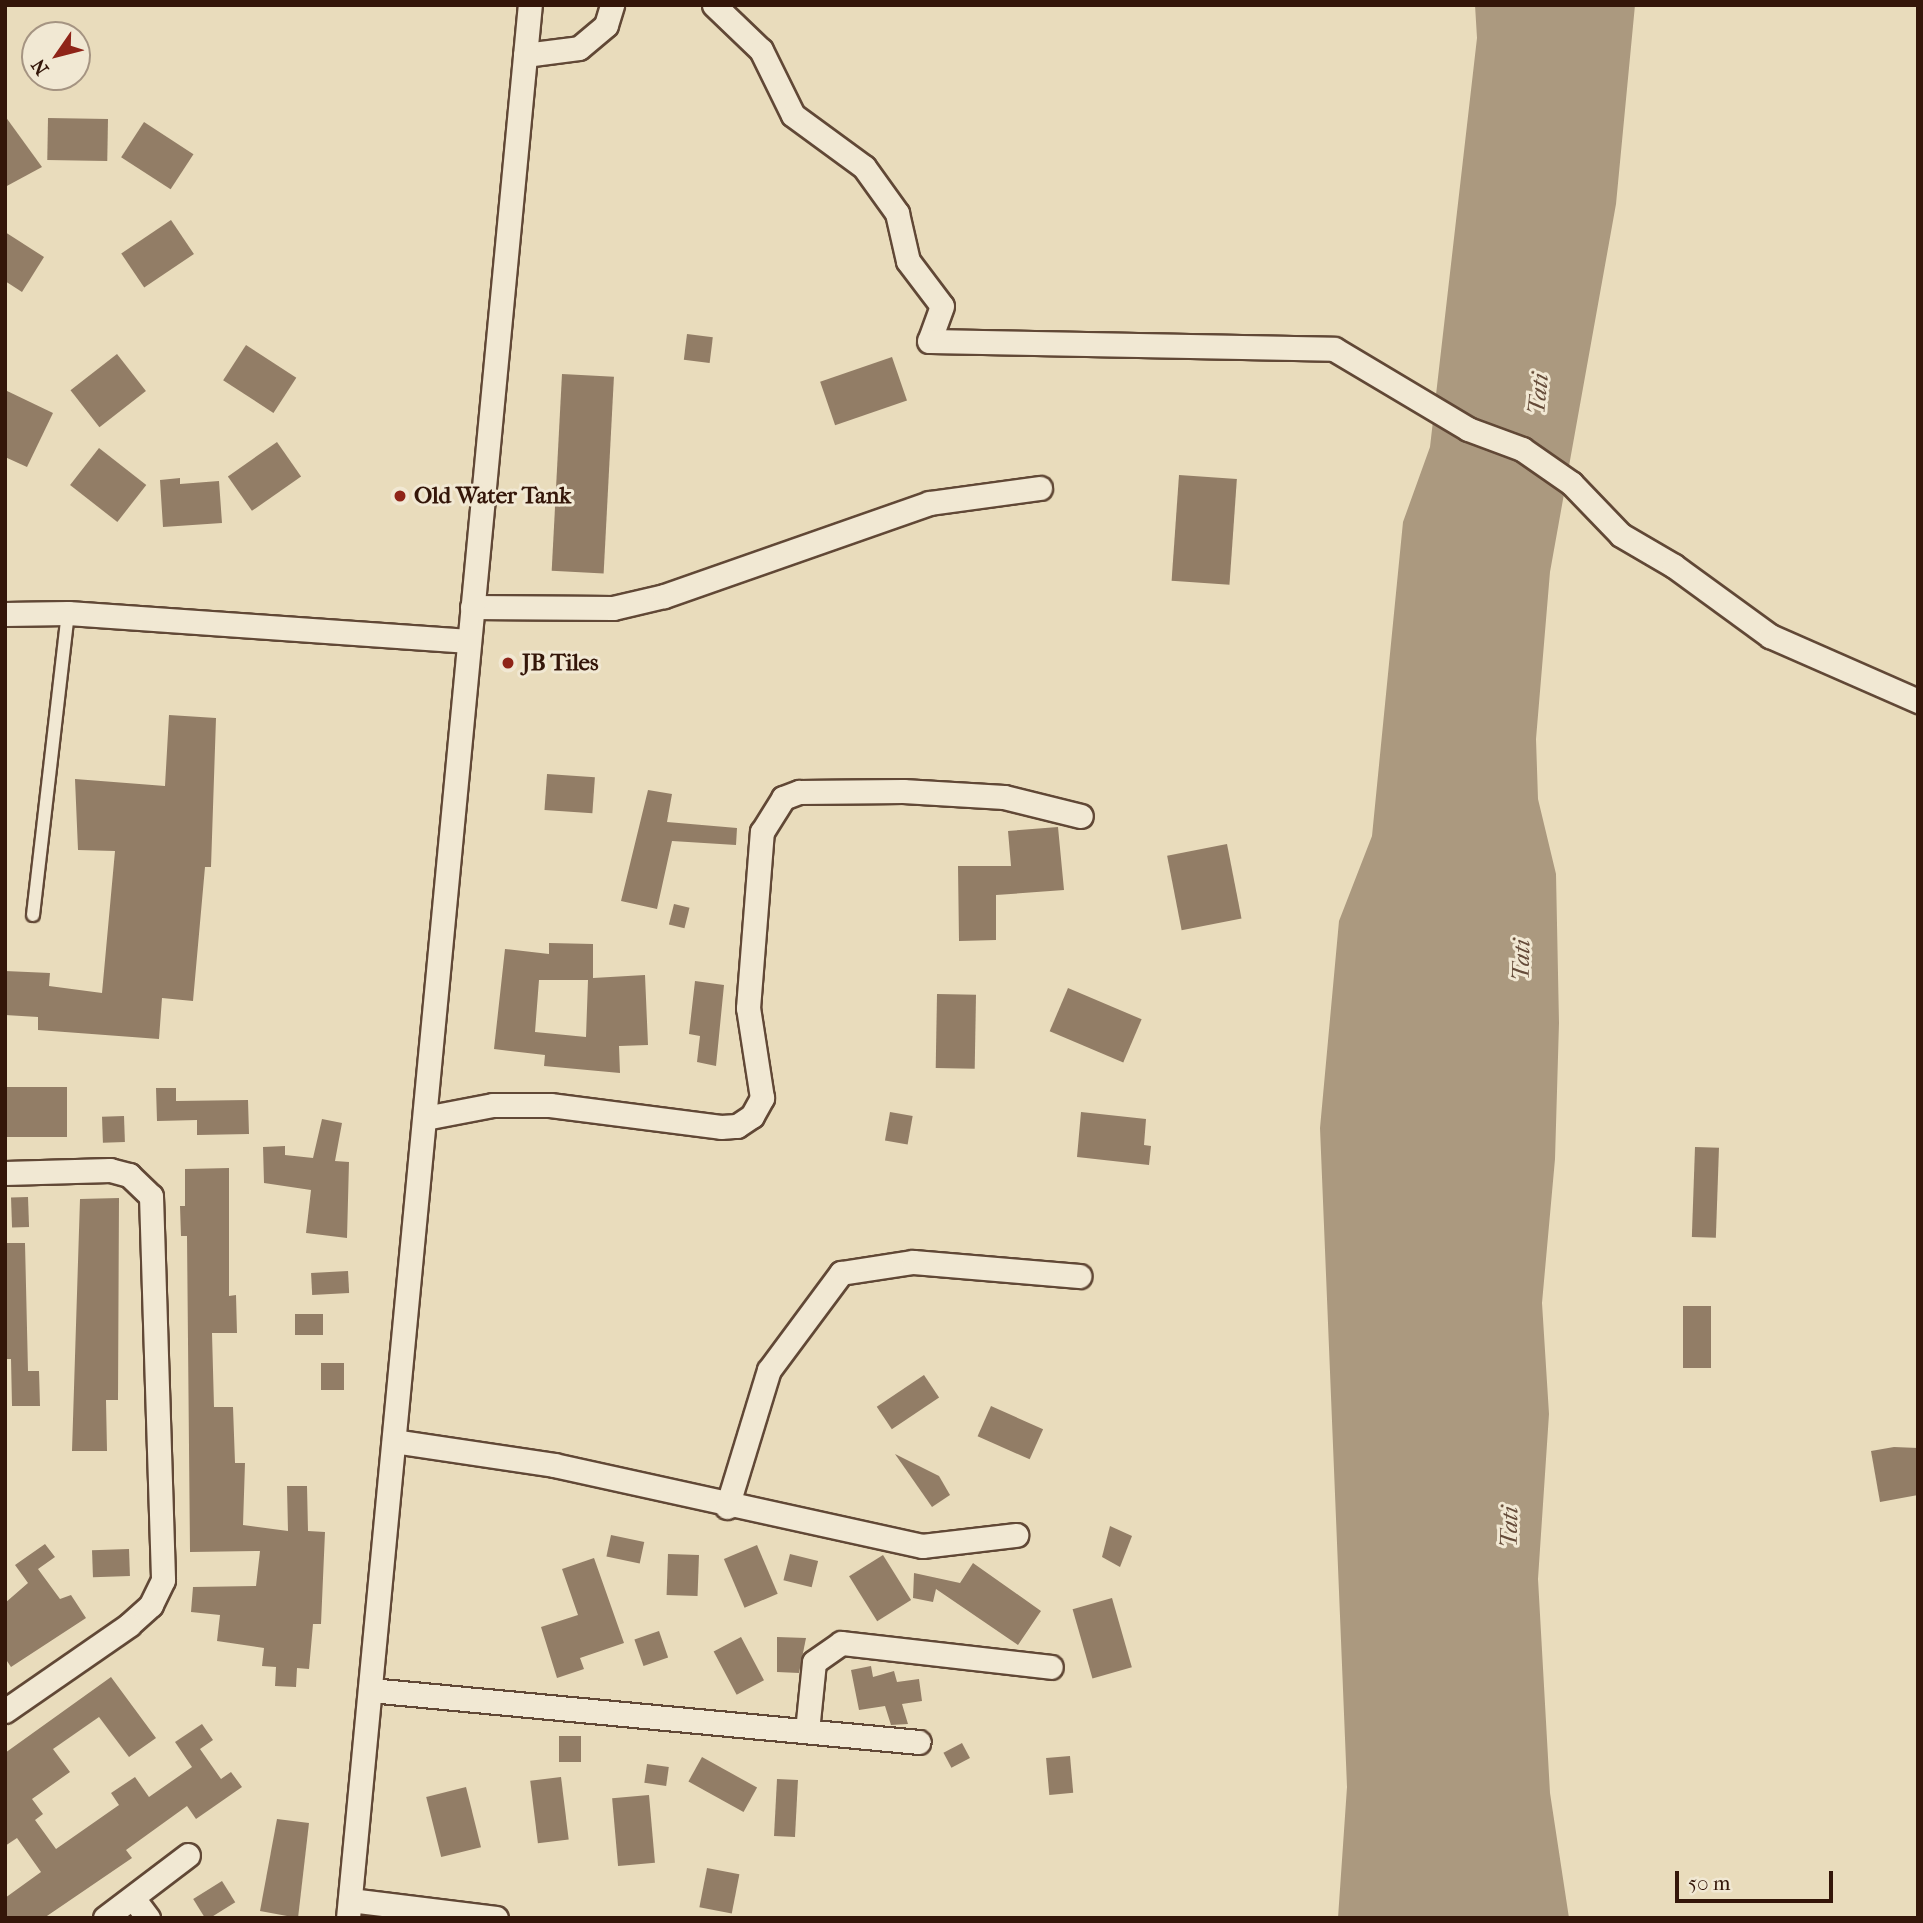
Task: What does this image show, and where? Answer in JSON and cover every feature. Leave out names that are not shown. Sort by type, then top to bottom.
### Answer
[{"type":"street","points":[[496,1918],[349,1909],[530,5]]},
{"type":"street","points":[[525,55],[579,48],[606,25],[612,5]]},
{"type":"street","points":[[714,5],[761,50],[793,115],[864,167],[897,213],[908,261],[942,306],[929,341],[1334,349],[1468,429],[1522,449],[1571,484],[1621,535],[1674,566],[1770,636],[1918,701]]},
{"type":"street","points":[[472,607],[613,608],[664,596],[929,503],[1040,488]]},
{"type":"street","points":[[5,614],[68,613],[469,641]]},
{"type":"street","points":[[425,1118],[492,1105],[550,1105],[721,1127],[737,1126],[752,1116],[762,1098],[748,1009],[762,832],[783,799],[799,792],[916,792],[1004,797],[1081,816]]},
{"type":"street","points":[[5,1173],[110,1170],[141,1182],[151,1196],[163,1580],[151,1605],[129,1625],[5,1711]]},
{"type":"street","points":[[727,1507],[769,1370],[841,1273],[881,1262],[913,1262],[1079,1276]]},
{"type":"street","points":[[394,1441],[554,1465],[727,1507],[922,1546],[1016,1535]]},
{"type":"street","points":[[807,1731],[814,1662],[841,1643],[1051,1667]]},
{"type":"street","points":[[370,1690],[919,1742]]},
{"type":"street","points":[[105,1918],[188,1854]]},
{"type":"street","points":[[133,1898],[148,1918]]},
{"type":"lane","points":[[33,915],[68,613]]},
{"type":"water","name":"Tati","points":[[1475,5],[1635,5],[1616,204],[1550,572],[1536,739],[1538,799],[1556,874],[1559,1023],[1555,1159],[1542,1303],[1549,1414],[1538,1579],[1550,1793],[1569,1918],[1338,1918],[1347,1787],[1320,1128],[1339,921],[1372,836],[1403,522],[1430,447],[1477,38]]},
{"type":"building","points":[[5,116],[42,167],[5,187]]},
{"type":"building","points":[[48,118],[108,119],[107,161],[47,160]]},
{"type":"building","points":[[144,122],[193,154],[171,189],[121,157]]},
{"type":"building","points":[[171,220],[194,254],[144,288],[121,254]]},
{"type":"building","points":[[5,232],[44,257],[22,292],[5,281]]},
{"type":"building","points":[[687,334],[713,337],[710,363],[684,360]]},
{"type":"building","points":[[246,345],[296,378],[273,413],[223,380]]},
{"type":"building","points":[[117,354],[146,391],[99,427],[71,390]]},
{"type":"building","points":[[892,357],[907,400],[835,425],[820,382]]},
{"type":"building","points":[[562,374],[614,377],[604,573],[552,571]]},
{"type":"building","points":[[5,390],[53,413],[27,467],[5,457]]},
{"type":"building","points":[[277,442],[301,476],[252,511],[228,476]]},
{"type":"building","points":[[99,448],[146,485],[117,522],[70,485]]},
{"type":"building","points":[[1179,475],[1237,479],[1229,585],[1172,581]]},
{"type":"building","points":[[180,478],[180,484],[219,481],[222,523],[163,527],[160,480]]},
{"type":"building","points":[[169,715],[216,718],[211,867],[205,867],[193,1001],[162,998],[159,1039],[38,1030],[38,1017],[5,1015],[5,971],[50,973],[49,986],[102,993],[115,851],[78,850],[75,779],[165,786]]},
{"type":"building","points":[[547,774],[595,777],[592,813],[544,810]]},
{"type":"building","points":[[648,790],[672,794],[667,822],[737,828],[736,845],[672,841],[657,909],[621,901]]},
{"type":"building","points":[[1058,827],[1064,890],[996,895],[996,940],[959,941],[958,866],[1011,866],[1008,831]]},
{"type":"building","points":[[1227,844],[1242,919],[1182,930],[1167,856]]},
{"type":"building","points":[[674,904],[690,908],[684,928],[669,924]]},
{"type":"building","points":[[549,943],[593,944],[593,978],[645,975],[648,1045],[619,1046],[620,1073],[544,1066],[545,1055],[494,1049],[505,949],[549,954]],"holes":[[[539,980],[588,980],[586,1037],[535,1032]]]},
{"type":"building","points":[[695,981],[724,985],[716,1066],[697,1062],[700,1036],[689,1034]]},
{"type":"building","points":[[1068,988],[1142,1019],[1123,1063],[1050,1031]]},
{"type":"building","points":[[937,994],[976,995],[975,1069],[936,1068]]},
{"type":"building","points":[[5,1087],[67,1087],[67,1137],[5,1137]]},
{"type":"building","points":[[156,1088],[176,1088],[176,1101],[248,1100],[249,1134],[197,1135],[197,1120],[157,1121]]},
{"type":"building","points":[[890,1112],[913,1116],[908,1145],[885,1141]]},
{"type":"building","points":[[1081,1112],[1146,1119],[1144,1145],[1151,1146],[1149,1165],[1077,1157]]},
{"type":"building","points":[[124,1116],[125,1142],[103,1143],[102,1117]]},
{"type":"building","points":[[322,1119],[342,1123],[335,1161],[349,1162],[347,1238],[306,1233],[311,1190],[264,1183],[263,1147],[285,1146],[285,1155],[313,1158]]},
{"type":"building","points":[[1695,1147],[1719,1148],[1716,1238],[1692,1237]]},
{"type":"building","points":[[229,1168],[229,1296],[236,1295],[237,1333],[212,1333],[214,1407],[233,1407],[235,1463],[245,1463],[243,1525],[288,1531],[287,1486],[307,1486],[308,1531],[325,1532],[321,1624],[313,1624],[309,1669],[297,1668],[296,1687],[275,1686],[276,1667],[262,1666],[264,1648],[217,1641],[220,1615],[191,1612],[193,1587],[256,1586],[260,1551],[190,1552],[187,1236],[181,1236],[180,1206],[185,1206],[185,1169]]},
{"type":"building","points":[[28,1197],[29,1227],[12,1228],[11,1198]]},
{"type":"building","points":[[119,1198],[118,1400],[106,1400],[107,1451],[72,1451],[80,1199]]},
{"type":"building","points":[[5,1243],[25,1243],[28,1371],[39,1371],[40,1406],[12,1406],[11,1359],[5,1359]]},
{"type":"building","points":[[348,1271],[349,1293],[312,1295],[311,1273]]},
{"type":"building","points":[[1683,1306],[1711,1306],[1711,1368],[1683,1368]]},
{"type":"building","points":[[295,1314],[323,1314],[323,1335],[295,1335]]},
{"type":"building","points":[[321,1363],[344,1363],[344,1390],[321,1390]]},
{"type":"building","points":[[924,1375],[939,1397],[892,1429],[877,1407]]},
{"type":"building","points":[[991,1406],[1043,1429],[1030,1459],[978,1436]]},
{"type":"building","points":[[1894,1447],[1918,1448],[1918,1495],[1880,1502],[1871,1451]]},
{"type":"building","points":[[895,1454],[939,1476],[950,1495],[932,1507]]},
{"type":"building","points":[[1110,1526],[1132,1536],[1120,1567],[1102,1557]]},
{"type":"building","points":[[611,1535],[644,1542],[640,1564],[606,1557]]},
{"type":"building","points":[[45,1544],[55,1557],[38,1569],[60,1599],[71,1595],[86,1618],[11,1667],[5,1658],[5,1603],[28,1583],[15,1565]]},
{"type":"building","points":[[757,1545],[778,1594],[745,1608],[724,1559]]},
{"type":"building","points":[[129,1549],[130,1576],[93,1577],[92,1550]]},
{"type":"building","points":[[668,1554],[699,1555],[698,1596],[667,1595]]},
{"type":"building","points":[[790,1554],[818,1561],[812,1587],[783,1580]]},
{"type":"building","points":[[883,1555],[911,1600],[877,1621],[849,1576]]},
{"type":"building","points":[[594,1558],[624,1643],[580,1658],[584,1669],[557,1678],[541,1627],[578,1615],[562,1569]]},
{"type":"building","points":[[973,1563],[1041,1611],[1018,1645],[936,1589],[933,1602],[913,1598],[914,1573],[960,1583]]},
{"type":"building","points":[[1112,1598],[1132,1667],[1092,1679],[1073,1609]]},
{"type":"building","points":[[659,1631],[668,1657],[644,1666],[634,1639]]},
{"type":"building","points":[[741,1637],[764,1680],[737,1695],[714,1652]]},
{"type":"building","points":[[777,1637],[806,1638],[799,1673],[777,1672]]},
{"type":"building","points":[[871,1666],[873,1677],[894,1671],[897,1682],[919,1679],[922,1701],[902,1704],[908,1724],[891,1725],[885,1706],[859,1710],[851,1670]]},
{"type":"building","points":[[111,1677],[156,1738],[129,1757],[99,1717],[53,1749],[70,1772],[32,1799],[43,1814],[35,1820],[56,1849],[119,1805],[111,1793],[135,1777],[149,1797],[192,1767],[175,1742],[202,1724],[213,1740],[200,1749],[221,1779],[231,1772],[242,1787],[196,1819],[187,1806],[126,1850],[132,1858],[44,1918],[5,1918],[5,1898],[41,1872],[17,1838],[5,1846],[5,1753]]},
{"type":"building","points":[[559,1736],[581,1736],[581,1762],[559,1762]]},
{"type":"building","points":[[962,1743],[970,1758],[951,1768],[943,1753]]},
{"type":"building","points":[[1070,1756],[1073,1793],[1049,1795],[1046,1758]]},
{"type":"building","points":[[702,1757],[757,1788],[744,1812],[688,1781]]},
{"type":"building","points":[[647,1764],[669,1767],[666,1786],[644,1783]]},
{"type":"building","points":[[561,1777],[569,1840],[538,1843],[530,1781]]},
{"type":"building","points":[[777,1779],[798,1780],[795,1837],[774,1836]]},
{"type":"building","points":[[466,1787],[481,1847],[441,1857],[426,1797]]},
{"type":"building","points":[[649,1795],[655,1863],[618,1866],[612,1798]]},
{"type":"building","points":[[277,1819],[309,1823],[298,1918],[260,1911]]},
{"type":"building","points":[[707,1868],[739,1874],[732,1914],[699,1907]]},
{"type":"building","points":[[222,1881],[235,1902],[210,1918],[205,1918],[193,1899]]},
{"type":"place","name":"Old Water Tank","points":[[400,496]]},
{"type":"place","name":"JB Tiles","points":[[508,663]]}]
